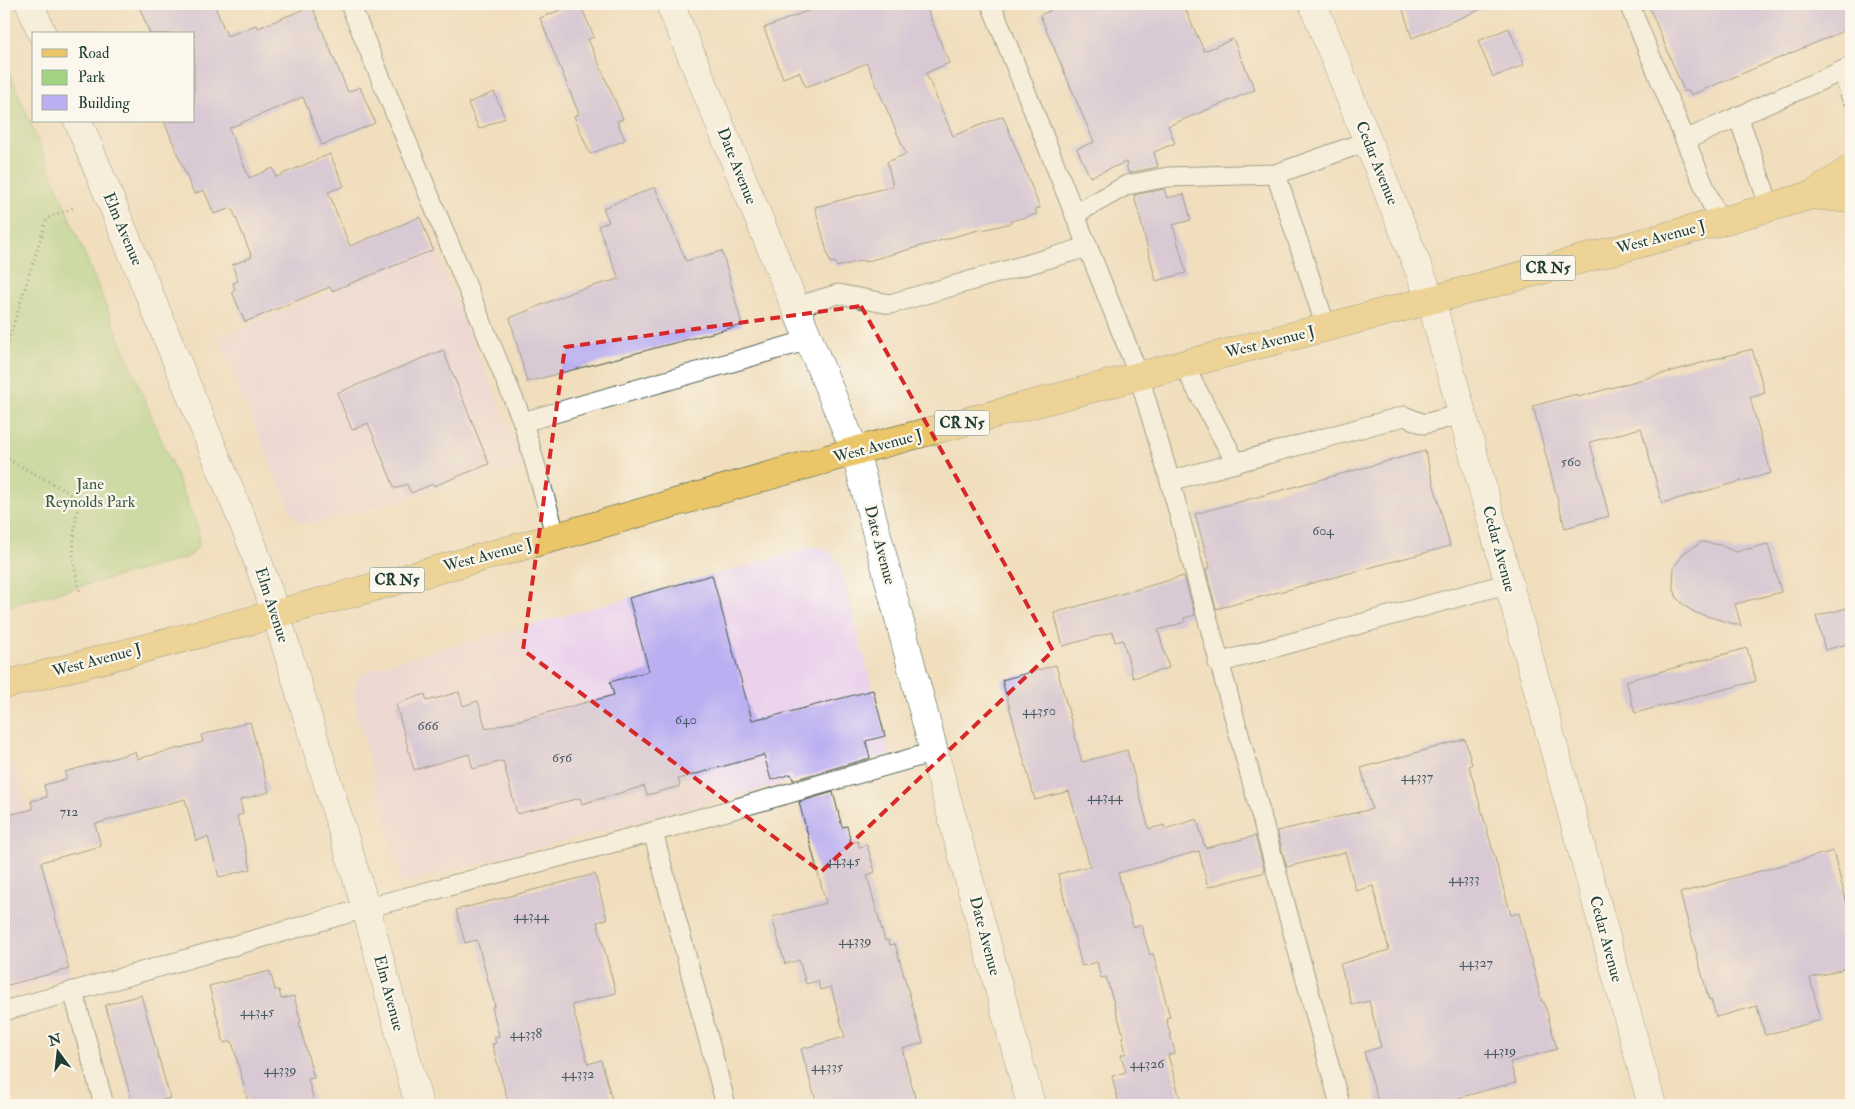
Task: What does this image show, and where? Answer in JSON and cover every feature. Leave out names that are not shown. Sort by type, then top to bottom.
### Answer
[{"type":"main road","name":"West Avenue J","points":[[4,685],[276,614],[855,452],[1719,222],[1812,195],[1851,169]]},
{"type":"main road","name":"West Avenue J","points":[[1812,195],[1851,199]]},
{"type":"street","points":[[30,4],[41,32]]},
{"type":"street","name":"Date Avenue","points":[[670,4],[855,452],[934,752],[1031,1105]]},
{"type":"street","name":"Cedar Avenue","points":[[1313,4],[1430,300],[1652,1105]]},
{"type":"street","name":"Elm Avenue","points":[[78,122],[243,520],[276,614],[366,908],[419,1105]]},
{"type":"street","points":[[1812,195],[1851,184]]},
{"type":"lane","points":[[350,4],[523,422],[556,537]]},
{"type":"lane","points":[[991,4],[1139,376],[1170,481],[1218,663],[1340,1105]]},
{"type":"lane","points":[[1629,4],[1719,222]]},
{"type":"lane","points":[[1685,140],[1847,68],[1851,97]]},
{"type":"lane","points":[[1738,116],[1770,207]]},
{"type":"lane","points":[[1075,214],[1127,185],[1160,178],[1276,174],[1368,141]]},
{"type":"lane","points":[[1276,174],[1326,327]]},
{"type":"lane","points":[[795,306],[838,294],[890,304],[1088,247]]},
{"type":"lane","points":[[523,422],[809,340]]},
{"type":"lane","points":[[1183,364],[1236,463]]},
{"type":"lane","points":[[1170,481],[1404,416],[1424,424],[1462,414]]},
{"type":"lane","points":[[1218,663],[1509,583]]},
{"type":"lane","points":[[4,1011],[366,908],[652,832],[934,752]]},
{"type":"lane","points":[[652,832],[726,1105]]},
{"type":"lane","points":[[73,991],[104,1105]]},
{"type":"path","points":[[4,355],[47,218],[75,207]]},
{"type":"path","points":[[4,457],[66,491],[75,498],[78,506],[73,559],[80,593]]},
{"type":"highlighted area","points":[[861,306],[1053,651],[821,872],[523,650],[565,347]]},
{"type":"shaded area","points":[[435,248],[525,466],[317,523],[303,523],[289,508],[218,338]]},
{"type":"shaded area","points":[[814,547],[822,548],[831,553],[836,558],[840,567],[890,753],[871,760],[402,884],[354,702],[354,688],[364,674],[378,667]]},
{"type":"shaded area","points":[[15,764],[71,976],[4,994],[4,767]]},
{"type":"green space","name":"Jane Reynolds Park","points":[[4,59],[197,526],[199,540],[197,548],[186,558],[4,607]]},
{"type":"building","points":[[138,4],[214,4],[227,36],[256,25],[258,28],[312,6],[348,92],[360,87],[375,123],[322,145],[303,97],[229,128],[249,178],[273,168],[276,177],[330,154],[344,186],[328,192],[350,246],[420,217],[433,250],[332,291],[330,287],[245,322],[232,292],[235,290],[233,283],[238,281],[232,265],[252,257],[232,208],[214,214],[204,190],[194,194],[164,122],[195,122],[195,32],[149,32]]},
{"type":"building","points":[[580,4],[594,37],[588,39],[623,119],[617,121],[625,140],[590,154],[574,116],[579,114],[540,18]]},
{"type":"building","points":[[825,4],[925,4],[949,63],[926,73],[953,136],[1003,116],[1040,208],[1035,209],[1037,214],[1011,221],[1011,223],[982,229],[864,262],[863,260],[837,267],[835,262],[830,263],[815,207],[893,186],[887,162],[906,154],[867,63],[806,87],[799,72],[783,78],[764,28]]},
{"type":"building","points":[[1047,4],[1183,4],[1204,51],[1233,39],[1255,90],[1168,126],[1175,143],[1154,152],[1158,167],[1128,173],[1126,162],[1090,177],[1077,149],[1094,142],[1040,15],[1050,11]]},
{"type":"building","points":[[1401,4],[1494,4],[1412,38]]},
{"type":"building","points":[[1648,4],[1851,4],[1851,28],[1691,95],[1689,91],[1684,91]]},
{"type":"building","points":[[1509,28],[1524,65],[1493,77],[1478,41]]},
{"type":"building","points":[[494,92],[505,118],[479,129],[468,103]]},
{"type":"building","points":[[655,187],[686,261],[722,251],[742,325],[527,382],[510,318],[575,291],[619,279],[598,226],[609,222],[603,208]]},
{"type":"building","points":[[1164,189],[1167,198],[1184,194],[1191,220],[1173,225],[1186,273],[1156,281],[1134,195]]},
{"type":"building","points":[[1752,349],[1765,393],[1750,398],[1771,473],[1662,503],[1641,428],[1590,442],[1609,516],[1565,528],[1533,406],[1577,394],[1578,397]]},
{"type":"building","points":[[443,350],[489,464],[411,493],[407,484],[395,489],[368,423],[352,430],[337,393]]},
{"type":"building","points":[[1425,451],[1450,546],[1216,609],[1206,569],[1210,568],[1195,514]]},
{"type":"building","points":[[1702,542],[1720,545],[1735,552],[1768,544],[1781,592],[1735,604],[1741,626],[1696,613],[1686,607],[1677,598],[1673,586],[1674,567],[1685,552]]},
{"type":"building","points":[[712,575],[752,720],[873,690],[885,736],[866,741],[870,758],[793,780],[791,774],[771,780],[764,755],[678,779],[680,786],[647,795],[644,786],[582,804],[580,798],[517,814],[503,761],[473,769],[469,754],[414,770],[396,704],[425,694],[427,701],[459,692],[463,706],[478,701],[486,729],[614,695],[610,682],[649,671],[629,598]]},
{"type":"building","points":[[1184,576],[1195,615],[1184,618],[1185,622],[1158,630],[1169,668],[1133,678],[1123,640],[1115,642],[1113,632],[1063,646],[1054,613]]},
{"type":"building","points":[[1851,607],[1851,643],[1825,650],[1816,616]]},
{"type":"building","points":[[1747,648],[1756,681],[1635,713],[1626,681]]},
{"type":"building","points":[[1056,665],[1082,762],[1127,750],[1149,829],[1164,825],[1165,829],[1197,819],[1205,848],[1255,836],[1265,872],[1208,887],[1199,851],[1118,873],[1133,927],[1141,925],[1150,955],[1153,953],[1170,1017],[1166,1018],[1175,1053],[1168,1055],[1182,1105],[1119,1105],[1112,1076],[1126,1072],[1121,1055],[1126,1053],[1122,1037],[1124,1037],[1106,977],[1101,978],[1097,962],[1082,966],[1058,874],[1090,866],[1069,791],[1035,800],[1002,680]]},
{"type":"building","points":[[250,722],[269,792],[240,800],[243,814],[237,816],[251,869],[219,877],[208,837],[196,841],[185,799],[95,824],[101,846],[41,862],[69,969],[4,986],[4,816],[33,809],[31,801],[47,797],[44,785],[66,779],[65,772],[135,752],[137,759],[203,742],[201,735]]},
{"type":"building","points":[[1465,739],[1472,765],[1469,766],[1511,915],[1519,913],[1542,1002],[1544,1002],[1557,1049],[1510,1062],[1516,1082],[1433,1105],[1379,1105],[1364,1052],[1381,1047],[1369,1001],[1352,1005],[1340,964],[1389,950],[1373,886],[1356,891],[1345,852],[1287,867],[1277,831],[1372,809],[1361,768]]},
{"type":"building","points":[[833,792],[842,827],[847,826],[851,843],[858,841],[859,847],[867,845],[875,872],[867,875],[885,941],[888,940],[890,945],[895,944],[923,1043],[902,1049],[917,1105],[817,1105],[801,1049],[845,1037],[831,987],[820,990],[818,981],[806,984],[799,960],[785,964],[772,917],[826,903],[799,802]]},
{"type":"building","points":[[1833,851],[1851,919],[1851,967],[1810,978],[1821,1020],[1765,1035],[1757,1006],[1716,1017],[1711,999],[1709,1000],[1680,893]]},
{"type":"building","points":[[595,874],[607,919],[597,922],[616,993],[572,1005],[588,1064],[601,1060],[612,1100],[592,1105],[509,1105],[492,1044],[496,1043],[494,1037],[499,1036],[492,1007],[495,1006],[477,940],[465,943],[456,910]]},
{"type":"building","points":[[270,971],[275,990],[279,990],[281,999],[294,996],[301,1022],[299,1023],[314,1078],[308,1079],[315,1105],[249,1105],[232,1041],[224,1043],[209,986]]},
{"type":"building","points":[[141,995],[170,1098],[144,1105],[133,1105],[105,1005]]}]
